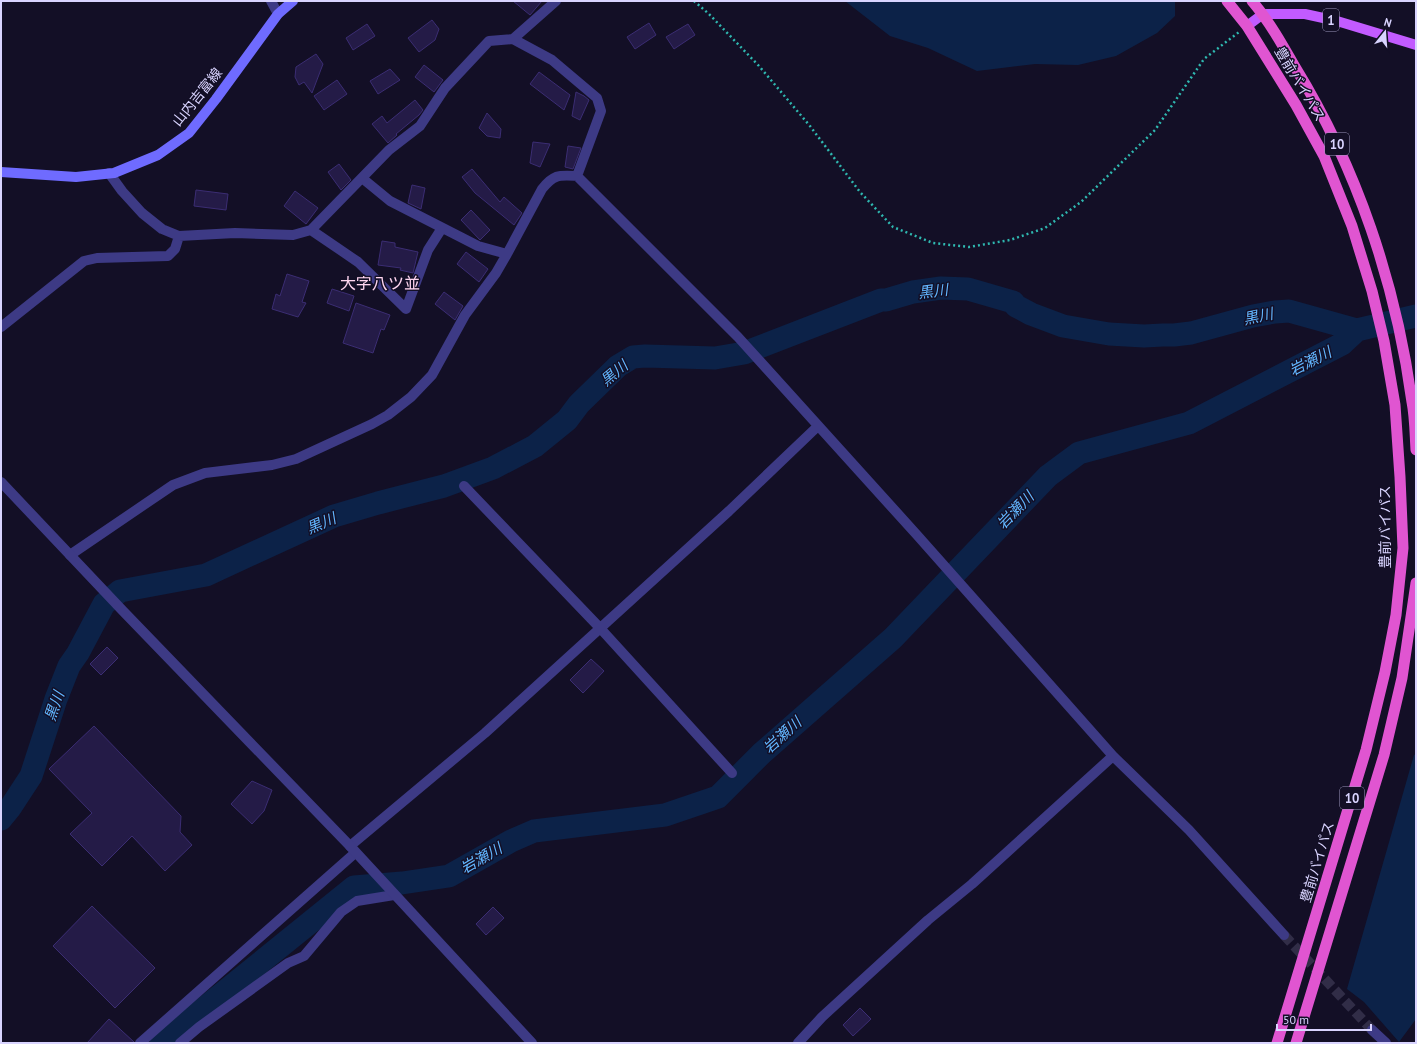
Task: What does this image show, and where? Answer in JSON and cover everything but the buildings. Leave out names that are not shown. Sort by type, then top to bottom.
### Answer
[{"type":"highway","name":"10","points":[[1228,1],[1247,26]]},
{"type":"highway","name":"10","points":[[1252,1],[1263,14]]},
{"type":"highway","name":"豊前バイパス","points":[[1263,14],[1313,95],[1341,153],[1368,219],[1389,285],[1405,357],[1413,403],[1416,450]]},
{"type":"highway","name":"豊前バイパス","points":[[1247,26],[1296,105],[1324,156],[1352,226],[1372,291],[1384,341],[1395,405],[1403,548],[1396,615],[1385,672],[1366,750],[1277,1043]]},
{"type":"highway","name":"10","points":[[1296,1043],[1384,755],[1402,678],[1416,583]]},
{"type":"main road","name":"山内吉富線","points":[[1,172],[76,177],[114,172],[158,155],[189,133],[216,100],[278,14],[293,1]]},
{"type":"main road","points":[[1247,26],[1263,14]]},
{"type":"main road","name":"1","points":[[1263,14],[1305,14],[1337,21],[1416,45]]},
{"type":"street","points":[[271,1],[278,14]]},
{"type":"street","points":[[513,40],[556,1]]},
{"type":"street","points":[[109,173],[122,192],[142,213],[162,229],[179,236],[234,233],[293,235],[311,230],[389,150],[420,126],[445,88],[489,41],[513,40],[552,60],[597,98],[601,111],[577,176]]},
{"type":"street","points":[[70,555],[174,485],[206,473],[272,465],[296,459],[372,424],[388,415],[411,397],[432,375],[465,316],[496,273],[542,189],[550,179],[561,175],[577,176],[738,337],[1113,756],[1188,830],[1284,935]]},
{"type":"street","points":[[362,178],[390,201],[478,246],[507,254]]},
{"type":"street","points":[[311,230],[358,262],[406,309],[428,250],[442,228]]},
{"type":"street","points":[[1,327],[84,261],[97,258],[168,256],[175,249],[179,236]]},
{"type":"street","points":[[140,1043],[729,511],[818,426]]},
{"type":"street","points":[[1,482],[372,871],[532,1043]]},
{"type":"street","points":[[464,486],[600,628],[732,773]]},
{"type":"street","points":[[798,1043],[822,1017],[928,920],[972,884],[1113,756]]},
{"type":"street","points":[[180,1043],[199,1027],[288,963],[304,956],[341,912],[357,901],[394,895]]},
{"type":"street","points":[[1372,1030],[1386,1043]]},
{"type":"path","points":[[694,1],[709,14],[759,66],[810,126],[860,192],[893,227],[933,243],[969,247],[1010,240],[1045,228],[1081,202],[1155,130],[1204,59],[1247,26]]},
{"type":"water","points":[[845,1],[1175,1],[1175,16],[1157,33],[1116,56],[1078,65],[1035,64],[977,71],[928,48],[890,36]]},
{"type":"water","points":[[1416,754],[1416,1019],[1399,1042],[1364,1002],[1347,989],[1414,755]]},
{"type":"waterway","name":"黒川","points":[[1,819],[31,776],[56,699],[69,666],[78,653],[104,604],[120,591],[206,575],[334,516],[444,486],[493,468],[535,446],[567,420],[579,404],[618,366],[633,357],[715,358],[744,353],[881,300],[886,300],[913,292],[941,288],[968,289],[1013,302],[1016,306],[1031,314],[1063,326],[1109,334],[1144,336],[1191,333],[1253,316],[1289,311],[1357,330],[1416,316]]},
{"type":"waterway","name":"岩瀬川","points":[[161,1043],[354,887],[402,883],[449,876],[511,841],[534,831],[665,815],[718,797],[762,753],[893,638],[1048,476],[1079,453],[1189,423],[1342,344],[1357,330]]},
{"type":"tunnel","points":[[1284,935],[1372,1030]]},
{"type":"district","name":"大字八ツ並","points":[[380,283]]}]
